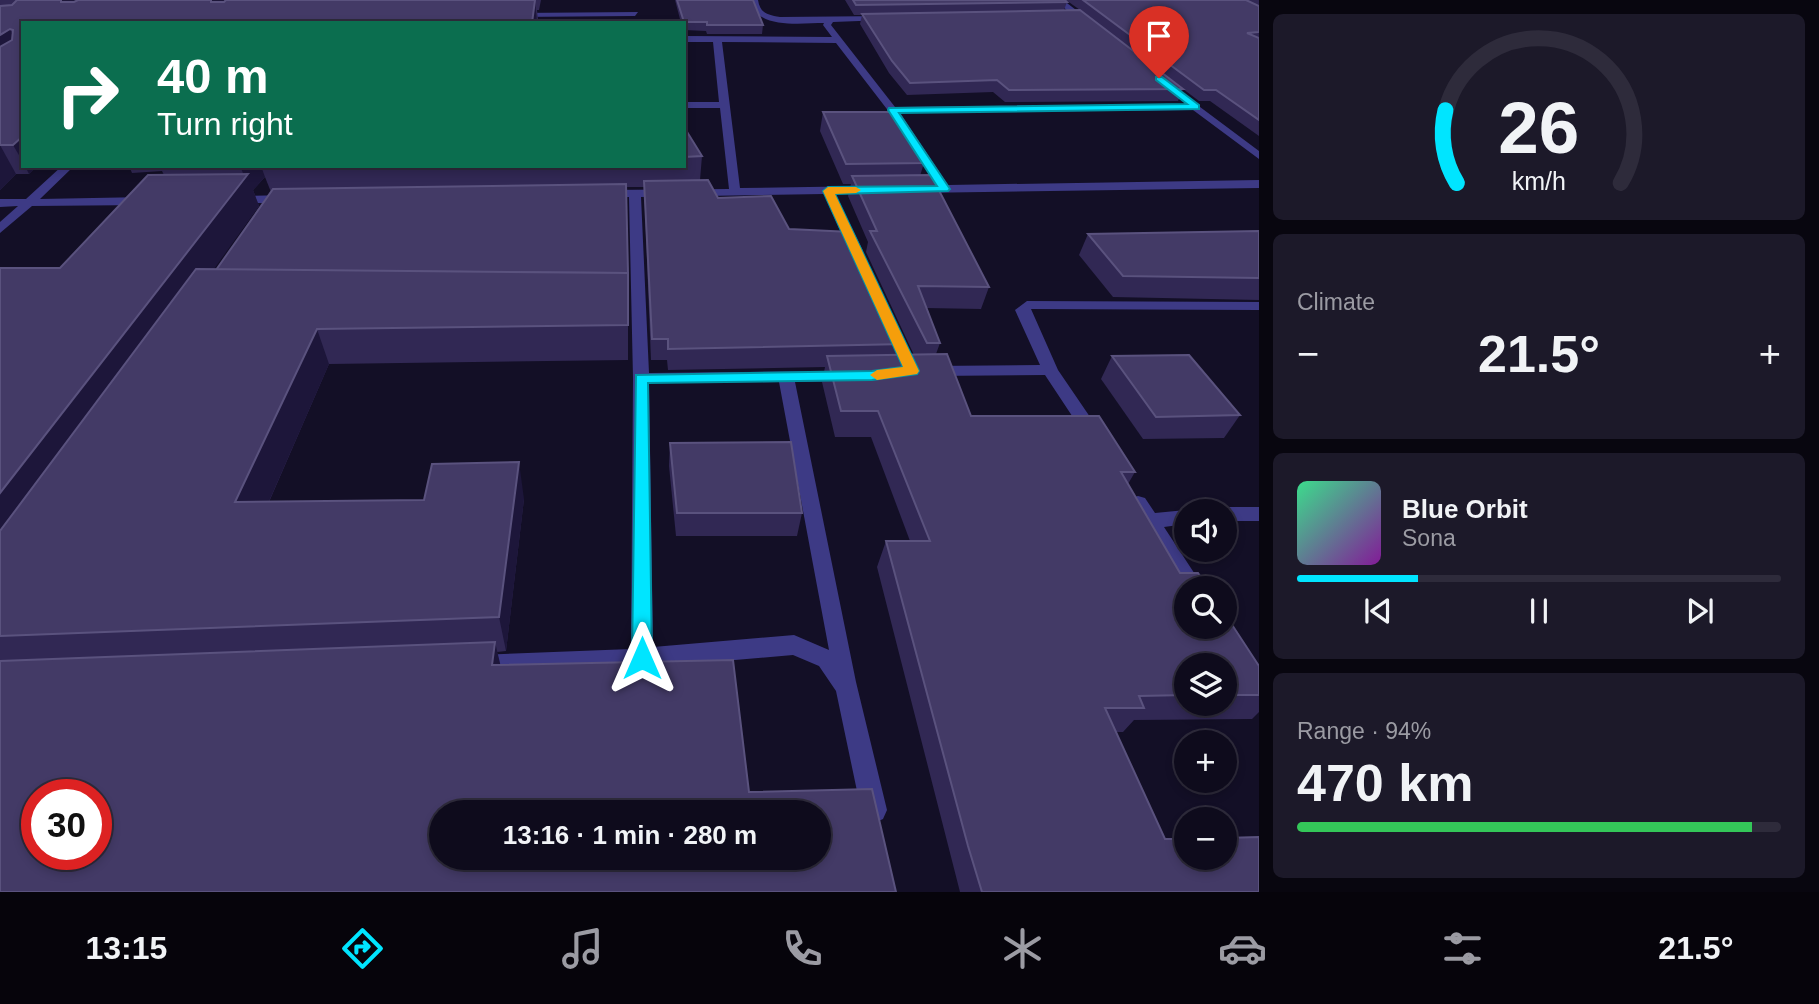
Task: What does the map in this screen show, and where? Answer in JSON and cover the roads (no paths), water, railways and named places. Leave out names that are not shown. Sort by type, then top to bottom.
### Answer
[{"type":"street","points":[[754,0],[757,12],[786,20],[891,18]]},
{"type":"street","points":[[1058,0],[1095,27]]},
{"type":"street","points":[[501,15],[635,15]]},
{"type":"street","points":[[1066,16],[1080,16]]},
{"type":"street","points":[[830,20],[827,25],[892,110],[944,189]]},
{"type":"street","points":[[686,39],[839,40]]},
{"type":"street","points":[[717,40],[734,192]]},
{"type":"street","points":[[1174,90],[1259,156]]},
{"type":"street","points":[[686,105],[726,105]]},
{"type":"street","points":[[892,110],[1196,107]]},
{"type":"street","points":[[0,229],[66,168]]},
{"type":"street","points":[[906,190],[1259,184]]},
{"type":"street","points":[[593,194],[880,190]]},
{"type":"street","points":[[227,200],[254,200],[271,191],[300,199]]},
{"type":"street","points":[[257,221],[271,191]]},
{"type":"street","points":[[828,191],[862,263]]},
{"type":"street","points":[[635,194],[632,300],[641,378],[642,658]]},
{"type":"street","points":[[0,203],[161,201]]},
{"type":"street","points":[[1104,451],[1050,370],[1022,310],[1027,305],[1259,306]]},
{"type":"street","points":[[912,371],[1050,370]]},
{"type":"street","points":[[641,378],[858,376]]},
{"type":"street","points":[[786,377],[847,687],[880,837]]},
{"type":"street","points":[[1126,486],[1186,576]]},
{"type":"street","points":[[1237,514],[1259,514]]},
{"type":"street","points":[[1149,521],[1174,518]]},
{"type":"street","points":[[461,666],[642,658],[794,645],[827,659],[847,687]]}]
